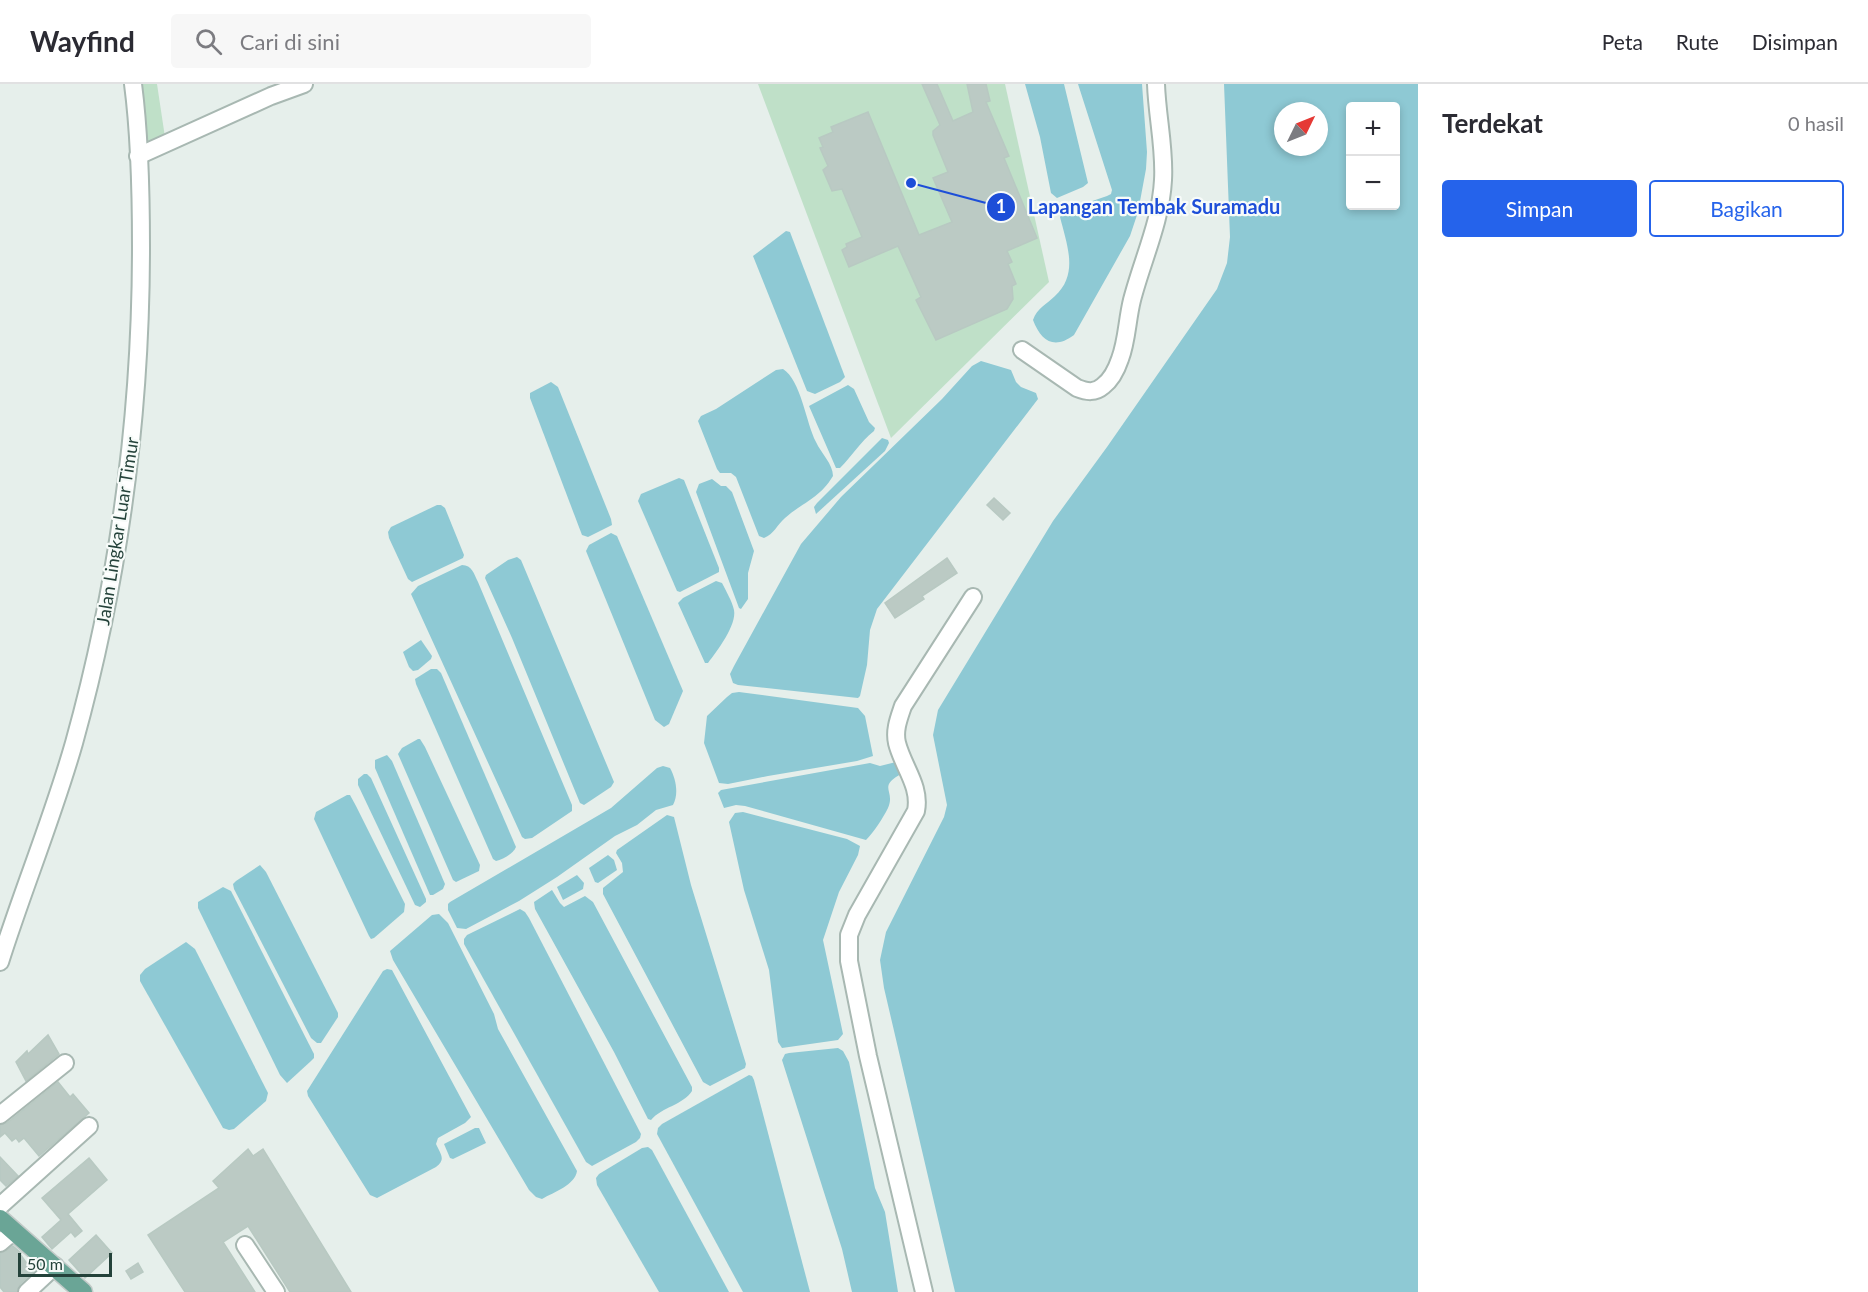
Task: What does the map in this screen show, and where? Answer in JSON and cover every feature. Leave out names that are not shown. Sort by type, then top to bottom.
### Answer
[{"type":"main road","points":[[0,1219],[82,1292]]},
{"type":"street","name":"Jalan Lingkar Luar Timur","points":[[0,962],[73,745],[96,656],[115,568],[128,481],[136,403],[140,326],[141,208],[133,84]]},
{"type":"street","points":[[138,156],[271,96],[304,84]]},
{"type":"street","points":[[1022,350],[1077,388],[1087,392],[1103,386],[1116,368],[1124,348],[1132,301],[1161,201],[1163,161],[1157,115],[1156,84]]},
{"type":"street","points":[[924,1292],[868,1056],[848,947],[849,935],[857,915],[916,812],[916,792],[897,743],[896,727],[903,706],[973,597]]},
{"type":"street","points":[[0,1115],[65,1063]]},
{"type":"street","points":[[0,1206],[89,1126]]},
{"type":"street","points":[[0,1243],[14,1231]]},
{"type":"street","points":[[245,1245],[276,1292]]},
{"type":"street","points":[[27,1292],[55,1266]]},
{"type":"green space","points":[[133,84],[157,84],[166,144],[138,156]]},
{"type":"green space","points":[[758,84],[1005,84],[1049,282],[891,438]]},
{"type":"water","points":[[1025,84],[1064,84],[1088,183],[1057,198],[1051,193],[1040,137]]},
{"type":"water","points":[[1078,84],[1142,84],[1146,169],[1138,212],[1130,236],[1074,335],[1067,340],[1054,342],[1044,338],[1033,320],[1040,309],[1055,296],[1067,278],[1068,248],[1060,217],[1066,210],[1107,196],[1112,190]]},
{"type":"water","points":[[1224,84],[1418,84],[1418,1292],[955,1292],[884,988],[880,960],[886,932],[944,817],[947,805],[933,735],[938,710],[1053,521],[1217,289],[1227,263],[1230,237]]},
{"type":"water","points":[[786,231],[790,232],[845,377],[840,382],[815,394],[807,391],[753,256]]},
{"type":"water","points":[[981,361],[1011,370],[1016,382],[1021,387],[1036,393],[1038,399],[877,609],[870,630],[867,665],[860,696],[858,698],[733,683],[730,674],[801,544],[841,497],[942,399],[972,366]]},
{"type":"water","points":[[783,369],[799,392],[812,434],[831,467],[833,476],[822,490],[764,538],[759,536],[736,477],[731,473],[720,473],[717,469],[698,421],[701,416],[716,409],[776,370]]},
{"type":"water","points":[[551,382],[558,387],[611,519],[612,525],[588,537],[582,535],[530,398],[530,393]]},
{"type":"water","points":[[848,385],[854,389],[869,422],[875,428],[840,468],[836,468],[809,406]]},
{"type":"water","points":[[882,438],[888,440],[889,443],[885,451],[816,514],[814,507],[817,503]]},
{"type":"water","points":[[679,478],[684,480],[719,568],[719,572],[680,592],[677,591],[638,501],[641,494]]},
{"type":"water","points":[[712,479],[732,492],[754,551],[748,573],[748,599],[741,609],[696,492],[699,484]]},
{"type":"water","points":[[437,505],[445,508],[464,555],[463,558],[412,582],[408,579],[388,532],[391,527]]},
{"type":"water","points":[[611,533],[617,536],[683,691],[669,724],[664,727],[655,720],[586,551],[589,545]]},
{"type":"water","points":[[517,557],[521,560],[614,782],[611,787],[584,805],[580,803],[485,578],[508,560]]},
{"type":"water","points":[[462,565],[470,568],[474,573],[572,805],[572,811],[532,838],[522,837],[411,594],[418,586]]},
{"type":"water","points":[[716,581],[722,583],[733,607],[734,616],[726,638],[708,663],[705,663],[678,603],[683,598]]},
{"type":"water","points":[[421,640],[432,656],[418,670],[413,671],[403,652]]},
{"type":"water","points":[[431,669],[437,669],[441,673],[516,847],[505,858],[496,861],[493,859],[416,684],[415,679]]},
{"type":"water","points":[[739,692],[858,708],[865,716],[873,756],[857,761],[728,784],[719,783],[704,743],[707,716],[732,693]]},
{"type":"water","points":[[418,739],[425,747],[480,865],[479,871],[456,882],[453,880],[398,754],[402,748]]},
{"type":"water","points":[[387,755],[392,761],[445,884],[443,889],[433,895],[430,895],[375,768],[375,760]]},
{"type":"water","points":[[900,761],[903,773],[888,785],[890,802],[888,808],[866,840],[745,806],[736,805],[724,808],[718,793],[721,790],[870,763],[880,766]]},
{"type":"water","points":[[663,766],[670,768],[674,777],[676,796],[673,805],[656,810],[637,825],[615,836],[519,901],[466,929],[457,928],[448,910],[450,902],[611,808],[657,768]]},
{"type":"water","points":[[364,774],[371,778],[426,899],[420,907],[415,905],[358,785],[358,779]]},
{"type":"water","points":[[350,795],[356,806],[405,904],[404,912],[371,939],[314,819],[316,812]]},
{"type":"water","points":[[743,812],[847,839],[860,846],[858,855],[839,892],[823,940],[843,1034],[838,1040],[782,1048],[778,1042],[769,970],[744,890],[729,822],[735,813]]},
{"type":"water","points":[[667,815],[674,817],[691,885],[746,1064],[745,1068],[710,1086],[703,1082],[603,894],[603,888],[623,872],[617,850]]},
{"type":"water","points":[[608,855],[614,860],[617,870],[598,883],[595,882],[589,868]]},
{"type":"water","points":[[260,865],[266,872],[338,1013],[338,1017],[321,1043],[311,1038],[234,889],[233,884],[236,881]]},
{"type":"water","points":[[577,875],[584,883],[583,889],[563,900],[557,887]]},
{"type":"water","points":[[223,887],[231,891],[314,1054],[314,1058],[287,1083],[280,1075],[198,908],[198,902]]},
{"type":"water","points":[[552,890],[564,907],[585,896],[593,902],[692,1087],[688,1096],[651,1120],[648,1119],[614,1052],[535,909],[534,902]]},
{"type":"water","points":[[520,909],[529,918],[641,1134],[636,1142],[592,1166],[586,1162],[464,944],[467,935]]},
{"type":"water","points":[[439,914],[448,923],[494,1014],[498,1029],[577,1171],[568,1184],[542,1199],[529,1190],[393,960],[390,951],[432,915]]},
{"type":"water","points":[[186,942],[195,949],[268,1093],[266,1101],[234,1129],[223,1128],[140,981],[140,975],[145,969]]},
{"type":"water","points":[[392,970],[471,1117],[465,1123],[438,1138],[436,1144],[442,1159],[436,1167],[377,1198],[370,1195],[307,1091],[383,971]]},
{"type":"water","points":[[838,1048],[843,1051],[849,1062],[875,1188],[885,1212],[898,1292],[852,1292],[842,1249],[782,1060],[785,1054],[789,1053]]},
{"type":"water","points":[[749,1075],[754,1080],[810,1292],[743,1292],[657,1134],[662,1124]]},
{"type":"water","points":[[479,1128],[486,1143],[453,1159],[450,1158],[444,1144]]},
{"type":"water","points":[[648,1147],[652,1150],[729,1292],[659,1292],[597,1185],[596,1178],[599,1174],[642,1148]]},
{"type":"building","points":[[922,84],[937,84],[953,121],[973,112],[967,84],[986,84],[990,101],[986,102],[1009,156],[1004,158],[1037,238],[1007,251],[1012,262],[1008,264],[1016,284],[1012,286],[1013,299],[1007,309],[936,340],[916,300],[921,297],[898,246],[849,267],[842,250],[847,247],[846,244],[862,237],[842,189],[832,191],[823,170],[828,166],[820,148],[823,147],[819,138],[833,132],[831,127],[868,112],[919,235],[952,222],[933,178],[948,172],[933,135],[933,131],[940,125]]},
{"type":"building","points":[[994,498],[1010,513],[1003,520],[987,505]]},
{"type":"building","points":[[947,558],[957,573],[922,596],[924,599],[895,618],[885,603]]},
{"type":"building","points":[[48,1035],[59,1054],[26,1081],[16,1062]]},
{"type":"building","points":[[58,1082],[70,1097],[73,1094],[89,1113],[39,1156],[24,1138],[19,1142],[16,1138],[12,1141],[5,1133],[0,1137],[0,1125],[7,1123]]},
{"type":"building","points":[[248,1149],[253,1156],[263,1149],[351,1292],[290,1292],[248,1226],[223,1242],[255,1292],[185,1292],[148,1235],[219,1188],[213,1181]]},
{"type":"building","points":[[0,1157],[18,1176],[6,1186],[0,1180]]},
{"type":"building","points":[[89,1158],[107,1180],[68,1214],[82,1231],[75,1237],[71,1232],[52,1249],[42,1237],[61,1220],[42,1198]]},
{"type":"building","points":[[96,1235],[112,1253],[85,1278],[69,1260]]},
{"type":"building","points":[[13,1246],[21,1253],[33,1272],[20,1284],[17,1292],[4,1292],[0,1287],[0,1253]]},
{"type":"building","points":[[138,1263],[143,1272],[131,1279],[126,1271]]},
{"type":"place","name":"Lapangan Tembak Suramadu","points":[[911,183]]}]
